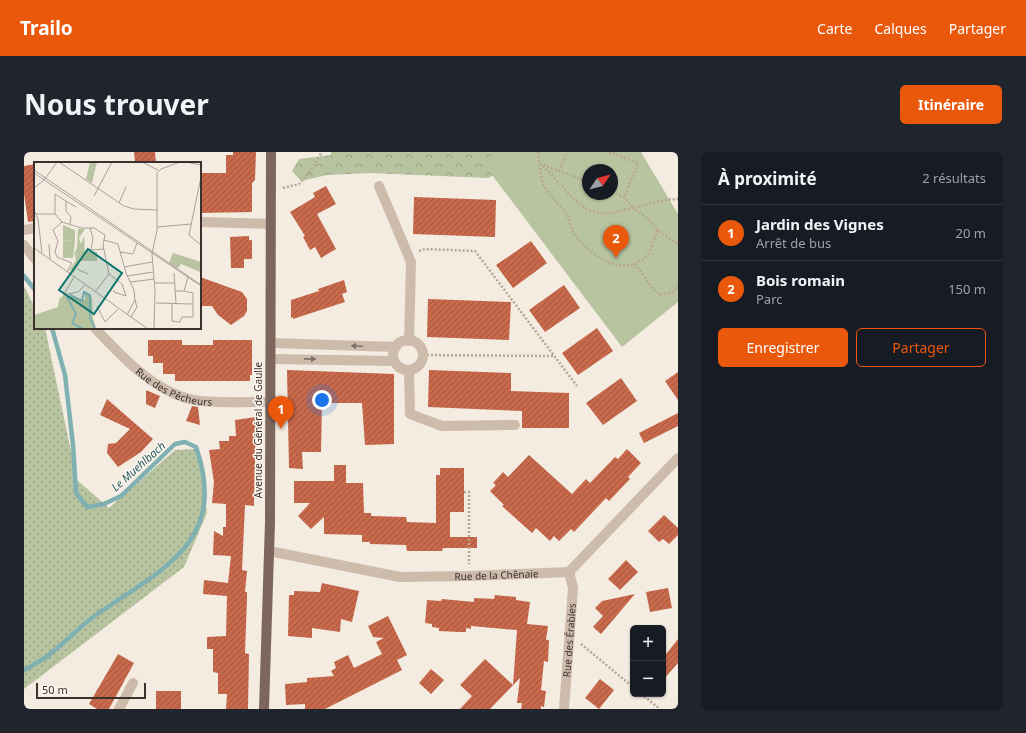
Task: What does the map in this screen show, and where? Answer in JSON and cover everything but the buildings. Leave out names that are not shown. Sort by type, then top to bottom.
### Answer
[{"type":"main road","name":"Avenue du Général de Gaulle","points":[[264,709],[271,402],[271,152]]},
{"type":"street","points":[[379,186],[410,262],[409,341]]},
{"type":"street","points":[[201,222],[271,224]]},
{"type":"street","points":[[24,230],[34,228]]},
{"type":"street","points":[[24,245],[34,258]]},
{"type":"street","name":"Rue des Pêcheurs","points":[[96,329],[146,378],[173,393],[199,401],[271,402]]},
{"type":"street","points":[[409,341],[413,341],[420,347],[423,355],[417,367],[409,370],[398,367],[394,361],[393,354],[396,347],[401,342],[409,341]]},
{"type":"street","points":[[271,343],[396,347]]},
{"type":"street","points":[[271,359],[394,361]]},
{"type":"street","points":[[409,370],[410,414],[442,426],[516,425]]},
{"type":"street","points":[[569,572],[678,458]]},
{"type":"street","name":"Rue de la Chênaie","points":[[268,551],[400,577],[569,572]]},
{"type":"street","name":"Rue des Érables","points":[[564,709],[573,588],[569,572]]},
{"type":"street","points":[[119,709],[133,683]]},
{"type":"path","points":[[271,192],[298,184],[311,170],[322,152]]},
{"type":"path","points":[[538,152],[544,186],[567,216],[572,231],[590,252],[604,260],[620,266],[635,264],[645,257],[652,246],[657,230]]},
{"type":"path","points":[[559,171],[567,152]]},
{"type":"path","points":[[609,152],[638,163],[624,197]]},
{"type":"path","points":[[539,162],[582,180]]},
{"type":"path","points":[[539,162],[551,172],[565,192],[583,206],[600,213],[633,208],[664,200],[678,199]]},
{"type":"path","points":[[618,194],[624,197],[633,208],[645,216],[657,230],[678,244]]},
{"type":"path","points":[[408,256],[425,249],[474,250],[577,386]]},
{"type":"path","points":[[635,264],[652,288],[660,295],[673,292],[678,285]]},
{"type":"path","points":[[423,355],[555,356]]},
{"type":"path","points":[[464,492],[468,492],[470,576]]},
{"type":"path","points":[[569,635],[630,685]]},
{"type":"path","points":[[646,697],[660,709]]},
{"type":"green space","points":[[331,152],[523,152],[506,169],[488,178],[370,173],[327,175],[301,181],[292,171],[299,159],[331,155]]},
{"type":"green space","points":[[497,152],[641,152],[678,214],[678,302],[622,347],[483,163]]},
{"type":"green space","points":[[24,286],[34,306],[34,329],[45,329],[77,480],[109,508],[175,450],[198,449],[207,513],[184,567],[24,689]]},
{"type":"waterway","name":"Le Muehlbach","points":[[24,276],[34,289]]},
{"type":"waterway","name":"Le Muehlbach","points":[[24,670],[47,656],[90,619],[165,567],[183,549],[196,530],[204,507],[204,480],[196,447],[185,442],[175,444],[121,496],[104,504],[87,507],[76,493],[73,445],[65,375],[52,329]]},
{"type":"place","name":"Bois romain","points":[[616,258]]},
{"type":"place","name":"Jardin des Vignes","points":[[281,429]]}]
